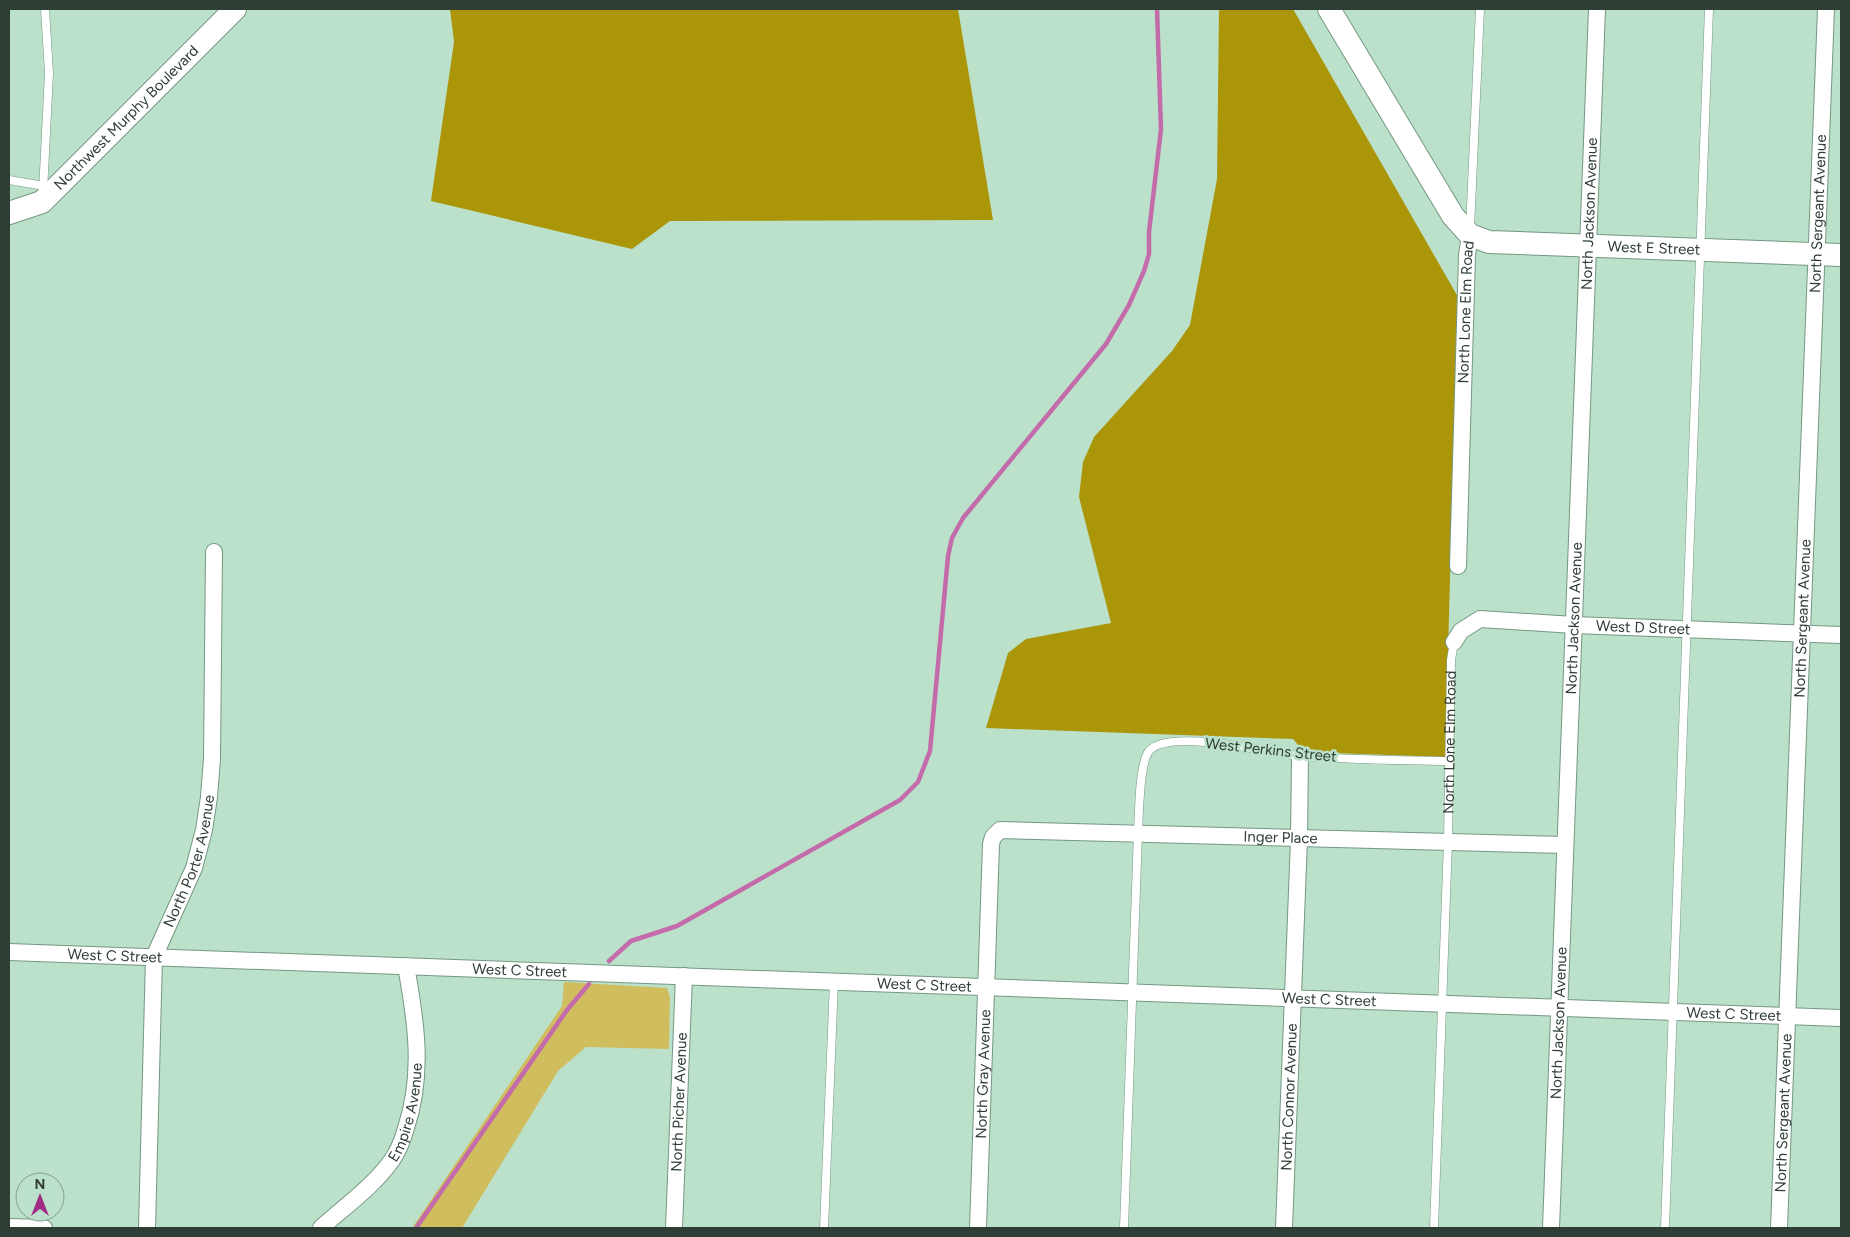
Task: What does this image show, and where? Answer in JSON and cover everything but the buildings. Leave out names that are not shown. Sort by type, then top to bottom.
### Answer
[{"type":"street","name":"Northwest Murphy Boulevard","points":[[9,213],[43,194],[235,9]]},
{"type":"street","name":"North Lone Elm Road","points":[[1330,9],[1453,216],[1470,235],[1467,255],[1458,566]]},
{"type":"street","name":"North Jackson Avenue","points":[[1551,1228],[1598,9]]},
{"type":"street","name":"North Sergeant Avenue","points":[[1778,1228],[1826,9]]},
{"type":"street","name":"West E Street","points":[[1470,235],[1489,242],[1841,255]]},
{"type":"street","name":"North Porter Avenue","points":[[147,1228],[154,957],[194,868],[204,830],[209,797],[212,759],[214,552]]},
{"type":"street","name":"West D Street","points":[[1454,642],[1461,631],[1480,619],[1574,625],[1841,635]]},
{"type":"street","name":"North Connor Avenue","points":[[1284,1228],[1299,838],[1300,756]]},
{"type":"street","name":"Inger Place","points":[[997,832],[1008,828],[1299,838],[1565,844]]},
{"type":"street","name":"North Gray Avenue","points":[[978,1228],[991,844],[997,832]]},
{"type":"street","name":"West C Street","points":[[9,952],[1841,1018]]},
{"type":"street","name":"Empire Avenue","points":[[320,1228],[384,1170],[394,1158],[402,1142],[409,1120],[417,1072],[417,1030],[406,966]]},
{"type":"street","name":"North Picher Avenue","points":[[674,1228],[684,976]]},
{"type":"street","points":[[9,1227],[44,1228]]},
{"type":"lane","points":[[9,180],[43,194],[49,73],[45,9]]},
{"type":"lane","points":[[1470,235],[1480,9]]},
{"type":"lane","points":[[1665,1228],[1708,9]]},
{"type":"lane","name":"North Lone Elm Road","points":[[1434,1228],[1448,841],[1451,660],[1454,642]]},
{"type":"lane","name":"West Perkins Street","points":[[1138,833],[1145,759],[1148,752],[1155,746],[1192,742],[1234,744],[1300,756],[1450,761]]},
{"type":"lane","points":[[1124,1228],[1138,833]]},
{"type":"lane","points":[[824,1228],[834,981]]},
{"type":"shaded area","points":[[450,9],[958,9],[993,220],[670,221],[632,249],[431,201],[454,42]]},
{"type":"shaded area","points":[[1219,9],[1293,9],[1458,297],[1445,757],[1304,752],[1293,739],[986,728],[1008,653],[1026,639],[1111,623],[1079,497],[1083,462],[1094,437],[1172,351],[1190,325],[1217,179]]},
{"type":"shaded area","points":[[564,982],[667,988],[670,997],[669,1049],[586,1047],[558,1071],[462,1228],[412,1228],[562,1006]]},
{"type":"waterway","points":[[609,961],[631,941],[677,926],[900,800],[918,782],[930,751],[948,556],[952,538],[963,518],[1106,344],[1129,305],[1144,271],[1149,254],[1149,232],[1161,129],[1157,9]]},
{"type":"waterway","points":[[416,1228],[567,1010],[589,984]]}]
